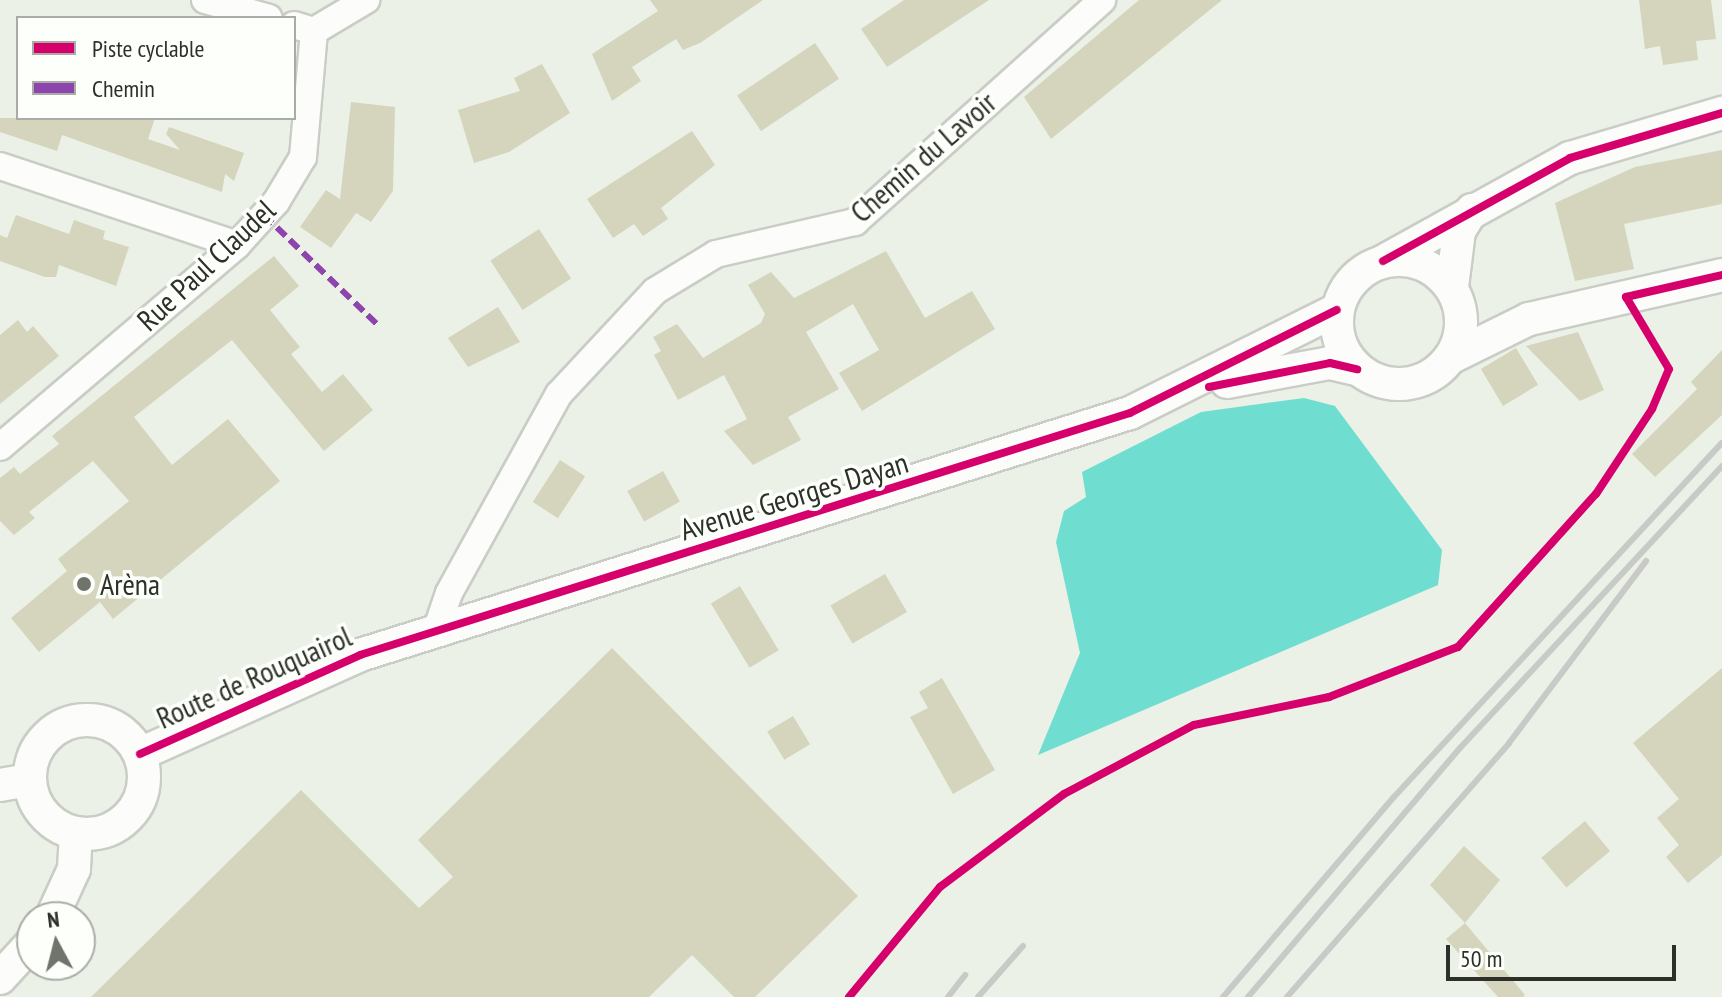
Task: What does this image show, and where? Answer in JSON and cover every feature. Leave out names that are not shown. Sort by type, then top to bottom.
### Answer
[{"type":"street","points":[[205,0],[262,16]]},
{"type":"street","points":[[304,28],[366,0]]},
{"type":"street","name":"Chemin du Lavoir","points":[[435,634],[449,593],[559,394],[655,291],[716,254],[855,222],[1102,0]]},
{"type":"street","name":"Rue Paul Claudel","points":[[0,447],[237,245],[276,202],[303,157],[304,28]]},
{"type":"street","points":[[1722,113],[1570,158],[1383,261],[1352,280],[1337,310],[1337,336],[1357,369],[1404,384],[1529,319],[1722,275]]},
{"type":"street","points":[[0,166],[237,245]]},
{"type":"street","points":[[1450,358],[1461,331],[1455,295],[1459,231],[1472,210]]},
{"type":"street","points":[[1383,261],[1426,265],[1474,312],[1529,319]]},
{"type":"street","name":"Avenue Georges Dayan","points":[[1166,399],[1337,310]]},
{"type":"street","name":"Avenue Georges Dayan","points":[[435,634],[1166,399],[1287,369],[1357,369]]},
{"type":"street","name":"Route de Rouquairol","points":[[140,754],[315,672],[435,634]]},
{"type":"street","points":[[108,724],[140,754],[144,776],[131,814],[106,830],[76,833],[44,815],[15,783],[39,748],[63,725],[108,724]]},
{"type":"street","points":[[59,901],[74,869],[76,833]]},
{"type":"street","points":[[0,978],[16,960]]},
{"type":"water","points":[[1304,398],[1335,406],[1442,550],[1438,585],[1038,755],[1080,653],[1056,542],[1064,511],[1086,497],[1082,472],[1201,412]]},
{"type":"building","points":[[650,0],[763,0],[700,43],[683,50],[676,39],[632,67],[641,81],[612,101],[592,54],[658,11]]},
{"type":"building","points":[[904,0],[989,0],[887,67],[861,29]]},
{"type":"building","points":[[1139,0],[1222,0],[1051,139],[1024,97]]},
{"type":"building","points":[[1639,0],[1711,0],[1716,39],[1696,41],[1698,60],[1663,65],[1660,46],[1645,49]]},
{"type":"building","points":[[815,43],[839,79],[761,131],[737,96]]},
{"type":"building","points":[[542,64],[570,113],[509,152],[474,163],[458,110],[520,91],[514,78]]},
{"type":"building","points":[[351,102],[395,107],[393,191],[371,222],[356,213],[331,248],[300,227],[326,190],[340,199]]},
{"type":"building","points":[[0,118],[154,120],[148,139],[180,150],[166,134],[169,127],[244,153],[234,181],[225,174],[222,192],[62,135],[57,151],[0,132]]},
{"type":"building","points":[[692,131],[715,165],[661,208],[668,219],[643,236],[634,224],[613,238],[587,199]]},
{"type":"building","points":[[1722,150],[1722,204],[1624,224],[1634,269],[1575,281],[1555,203],[1635,167]]},
{"type":"building","points":[[16,215],[69,234],[74,220],[105,231],[103,239],[129,247],[116,286],[59,265],[56,277],[45,277],[0,261],[0,235],[7,238]]},
{"type":"building","points":[[539,229],[571,278],[522,310],[490,261]]},
{"type":"building","points":[[886,251],[925,318],[972,291],[995,329],[862,411],[839,373],[879,350],[853,304],[806,332],[839,389],[788,417],[801,440],[753,465],[724,431],[747,419],[724,375],[678,400],[654,355],[661,351],[653,337],[677,324],[703,358],[761,323],[765,314],[748,285],[771,272],[794,298]]},
{"type":"building","points":[[274,256],[299,286],[270,310],[300,347],[291,354],[322,392],[343,374],[373,410],[324,451],[232,340],[134,417],[172,465],[228,419],[280,481],[113,619],[100,602],[39,652],[11,618],[67,571],[58,559],[129,501],[93,461],[29,512],[35,518],[14,535],[0,521],[0,478],[14,467],[20,474],[59,444],[52,436]]},
{"type":"building","points":[[498,307],[520,342],[468,367],[448,338]]},
{"type":"building","points":[[18,320],[27,332],[33,326],[59,356],[0,404],[0,335]]},
{"type":"building","points":[[1578,332],[1604,390],[1580,401],[1526,346]]},
{"type":"building","points":[[1516,348],[1538,385],[1503,406],[1481,369]]},
{"type":"building","points":[[1722,350],[1722,415],[1655,477],[1632,454],[1697,389],[1691,382]]},
{"type":"building","points":[[560,460],[585,476],[558,518],[533,502]]},
{"type":"building","points":[[663,471],[680,502],[644,521],[627,491]]},
{"type":"building","points":[[885,574],[907,612],[852,644],[830,606]]},
{"type":"building","points":[[740,586],[779,650],[749,668],[711,604]]},
{"type":"building","points":[[612,648],[858,896],[755,997],[734,997],[692,955],[649,997],[91,997],[301,790],[419,908],[453,877],[418,840]]},
{"type":"building","points":[[1722,668],[1722,855],[1688,883],[1666,857],[1679,845],[1657,818],[1679,799],[1633,743]]},
{"type":"building","points":[[942,678],[995,770],[953,794],[910,717],[928,708],[919,692]]},
{"type":"building","points":[[793,716],[810,744],[784,760],[767,731]]},
{"type":"building","points":[[1585,821],[1610,851],[1566,888],[1541,858]]},
{"type":"building","points":[[1464,846],[1500,880],[1465,923],[1430,885]]},
{"type":"building","points":[[1465,923],[1525,995],[1523,997],[1498,997],[1446,939]]},
{"type":"railway","points":[[1223,997],[1393,798],[1722,443]]},
{"type":"railway","points":[[1248,997],[1460,748],[1722,466]]},
{"type":"railway","points":[[1287,997],[1509,743],[1646,561]]},
{"type":"railway","points":[[978,997],[1023,946]]},
{"type":"railway","points":[[948,997],[965,975]]},
{"type":"marked path","points":[[264,215],[380,327]]},
{"type":"cycle path","points":[[1383,261],[1570,158],[1722,113]]},
{"type":"cycle path","points":[[849,997],[940,887],[1064,794],[1194,725],[1329,697],[1458,647],[1596,494],[1652,409],[1669,369],[1626,297],[1722,275]]},
{"type":"cycle path","points":[[140,754],[360,655],[1130,413],[1337,310]]},
{"type":"cycle path","points":[[1209,387],[1330,363],[1357,369]]},
{"type":"place","name":"Arèna","points":[[84,584]]}]
